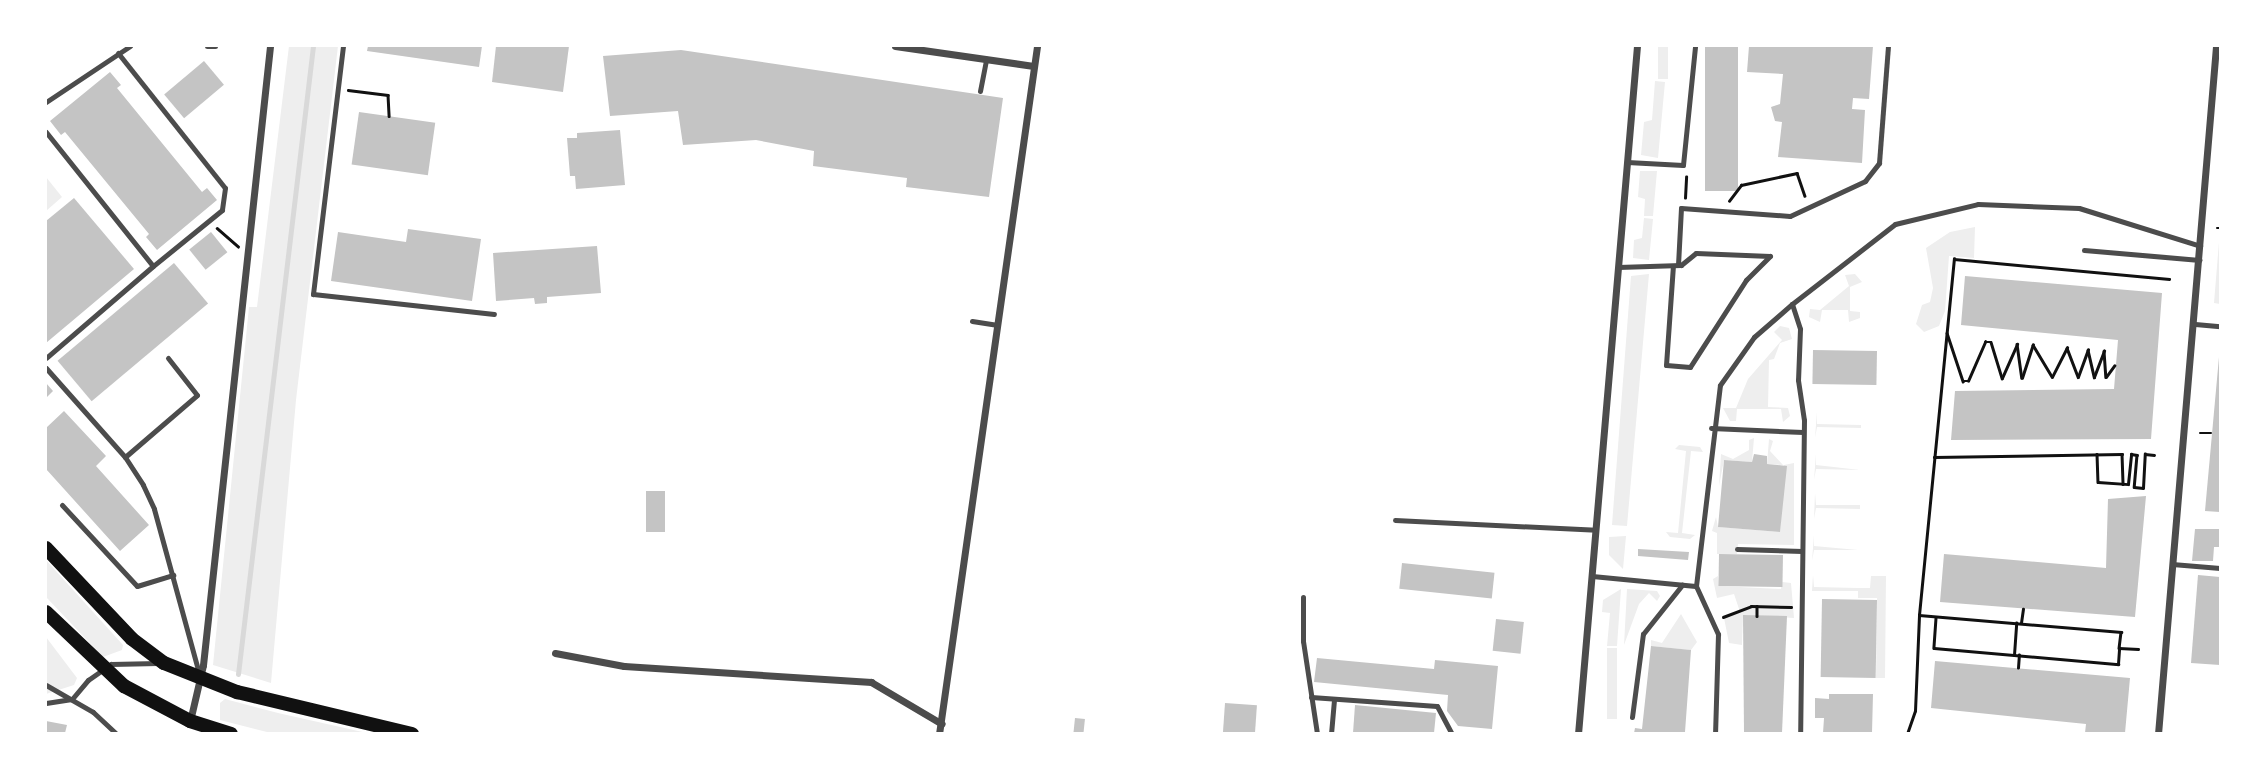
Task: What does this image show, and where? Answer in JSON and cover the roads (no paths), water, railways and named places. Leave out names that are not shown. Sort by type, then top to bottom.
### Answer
[{"type":"main road","points":[[46,548],[132,639],[164,663],[201,680],[412,733]]},
{"type":"main road","points":[[46,612],[101,670],[187,727],[230,733]]},
{"type":"street","points":[[187,727],[201,680],[270,46]]},
{"type":"street","points":[[895,46],[1034,66]]},
{"type":"street","points":[[939,733],[1037,46]]},
{"type":"street","points":[[1578,733],[1637,46]]},
{"type":"street","points":[[2158,733],[2195,324],[2216,46]]},
{"type":"street","points":[[2209,136],[2221,138]]},
{"type":"street","points":[[555,653],[624,666],[871,682],[942,724]]},
{"type":"lane","points":[[46,102],[130,46]]},
{"type":"lane","points":[[207,46],[215,46]]},
{"type":"lane","points":[[343,46],[313,294],[494,314]]},
{"type":"lane","points":[[1627,162],[1683,165],[1695,46]]},
{"type":"lane","points":[[1618,267],[1675,265],[1696,253],[1770,256],[1746,280],[1690,367],[1666,365],[1675,265],[1681,208],[1790,216],[1865,181],[1879,163],[1888,46]]},
{"type":"lane","points":[[46,358],[209,219],[227,200],[225,188],[118,53]]},
{"type":"lane","points":[[980,90],[986,58]]},
{"type":"lane","points":[[46,132],[153,266]]},
{"type":"lane","points":[[1715,733],[1720,658],[1713,621],[1696,586],[1711,429],[1726,371],[1754,337],[1895,224],[1978,204],[2079,208],[2136,222],[2201,246]]},
{"type":"lane","points":[[2084,250],[2200,260]]},
{"type":"lane","points":[[1792,304],[1800,329],[1803,432],[1800,733]]},
{"type":"lane","points":[[972,321],[998,325]]},
{"type":"lane","points":[[2195,324],[2221,326]]},
{"type":"lane","points":[[125,457],[197,395],[168,358]]},
{"type":"lane","points":[[46,368],[125,457],[154,509],[201,680]]},
{"type":"lane","points":[[1711,429],[1803,432]]},
{"type":"lane","points":[[62,505],[136,586],[173,575]]},
{"type":"lane","points":[[1395,520],[1596,530]]},
{"type":"lane","points":[[1737,549],[1802,551]]},
{"type":"lane","points":[[2172,564],[2221,568]]},
{"type":"lane","points":[[1592,576],[1696,586]]},
{"type":"lane","points":[[1632,717],[1643,634],[1682,585]]},
{"type":"lane","points":[[1303,597],[1303,641],[1317,733]]},
{"type":"lane","points":[[46,703],[72,699],[101,670],[129,660],[164,663]]},
{"type":"lane","points":[[46,685],[72,699],[117,733]]},
{"type":"lane","points":[[1311,697],[1437,706],[1451,733]]},
{"type":"lane","points":[[1331,733],[1334,699]]},
{"type":"lane","points":[[990,733],[1023,733]]},
{"type":"waterway","points":[[238,674],[313,46]]}]
